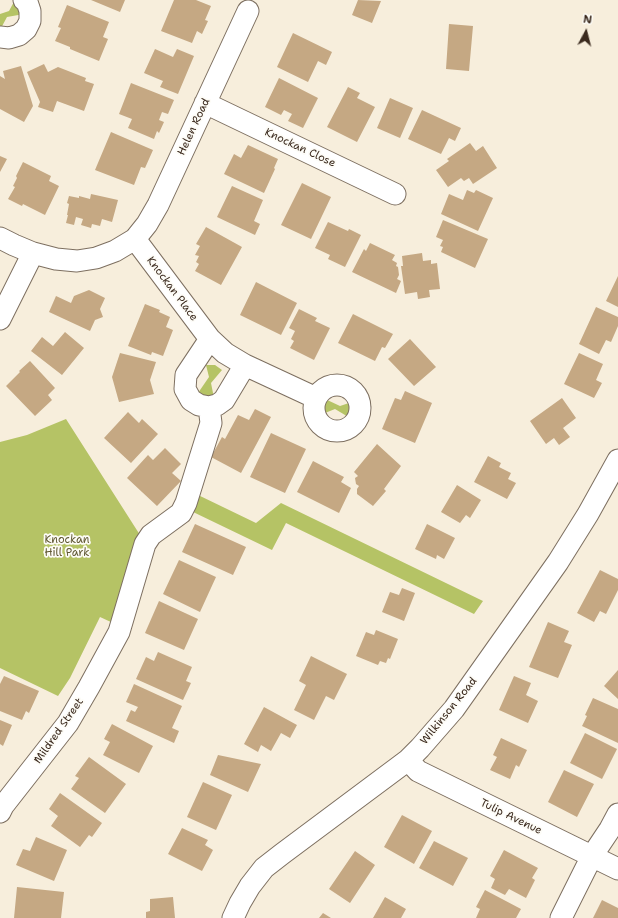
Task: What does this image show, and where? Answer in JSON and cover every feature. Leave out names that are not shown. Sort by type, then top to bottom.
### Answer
[{"type":"street","points":[[0,37],[9,38],[18,35],[26,29],[30,21],[30,11],[27,2],[24,0]]},
{"type":"street","name":"Helen Road","points":[[135,239],[147,224],[158,205],[248,11]]},
{"type":"street","name":"Knockan Close","points":[[205,103],[395,194]]},
{"type":"street","points":[[0,238],[33,253],[56,259],[77,261],[96,258],[115,251],[135,239]]},
{"type":"street","name":"Knockan Place","points":[[135,239],[210,340],[225,353],[245,365],[316,398]]},
{"type":"street","points":[[0,319],[33,253]]},
{"type":"street","points":[[210,340],[186,375],[185,388],[191,400],[199,405],[209,407],[217,405],[224,400],[245,365]]},
{"type":"street","name":"Mildred Street","points":[[0,812],[68,723],[112,645],[119,632],[145,544],[151,535],[180,513],[186,503],[211,423],[209,407]]},
{"type":"street","name":"Wilkinson Road","points":[[233,918],[250,886],[264,868],[408,760],[454,709],[562,556],[588,514],[618,460]]},
{"type":"street","name":"Tulip Avenue","points":[[408,760],[418,771],[618,869]]},
{"type":"street","points":[[562,918],[592,856],[618,814]]},
{"type":"green space","points":[[15,0],[24,14],[7,17],[0,30],[0,14],[9,11]]},
{"type":"green space","points":[[206,365],[215,365],[222,370],[211,383],[214,398],[206,397],[198,393],[209,377]]},
{"type":"green space","points":[[323,398],[340,406],[352,402],[353,410],[350,418],[335,409],[320,415],[320,406]]},
{"type":"green space","name":"Knockan Hill Park","points":[[66,419],[140,535],[113,623],[100,617],[70,678],[58,696],[0,668],[0,442],[27,435]]},
{"type":"green space","points":[[196,494],[256,523],[281,503],[483,601],[474,614],[286,523],[272,550],[191,511]]},
{"type":"building","points":[[91,0],[125,0],[120,12]]},
{"type":"building","points":[[174,0],[196,0],[211,6],[205,20],[208,21],[202,34],[197,31],[192,43],[161,31]]},
{"type":"building","points":[[358,0],[381,1],[372,23],[352,15]]},
{"type":"building","points":[[67,5],[109,22],[103,37],[108,39],[99,61],[55,41],[61,28],[58,27]]},
{"type":"building","points":[[449,24],[473,26],[469,71],[446,69]]},
{"type":"building","points":[[293,33],[332,52],[326,65],[318,61],[308,82],[277,67]]},
{"type":"building","points":[[155,49],[173,57],[177,49],[194,56],[178,94],[160,87],[163,81],[144,73]]},
{"type":"building","points":[[44,64],[48,72],[58,67],[86,78],[85,81],[94,84],[84,111],[57,101],[53,112],[38,107],[40,102],[27,72]]},
{"type":"building","points":[[21,66],[33,106],[24,122],[0,109],[0,76],[5,79],[3,71]]},
{"type":"building","points":[[279,78],[318,98],[303,128],[288,121],[292,114],[284,110],[281,115],[265,107]]},
{"type":"building","points":[[131,83],[174,100],[168,114],[162,112],[159,120],[164,122],[159,133],[157,131],[154,139],[128,128],[132,119],[119,114]]},
{"type":"building","points":[[348,87],[360,93],[357,98],[375,107],[357,142],[327,127]]},
{"type":"building","points":[[390,98],[413,108],[400,138],[377,128]]},
{"type":"building","points":[[422,110],[461,128],[455,141],[449,138],[441,154],[408,139]]},
{"type":"building","points":[[111,132],[153,150],[145,168],[141,167],[134,185],[95,170]]},
{"type":"building","points":[[470,143],[476,151],[483,146],[497,168],[473,184],[469,178],[464,181],[461,178],[448,187],[436,170],[449,161],[447,159]]},
{"type":"building","points":[[248,145],[278,159],[264,193],[224,174],[234,154],[241,158]]},
{"type":"building","points":[[0,156],[7,159],[0,172]]},
{"type":"building","points":[[23,162],[51,176],[49,181],[59,186],[45,215],[23,204],[22,206],[8,199],[15,187],[13,186],[17,178],[16,176]]},
{"type":"building","points":[[302,183],[331,197],[311,239],[281,225]]},
{"type":"building","points":[[232,186],[263,200],[254,221],[260,224],[255,235],[217,217]]},
{"type":"building","points":[[467,190],[474,193],[476,190],[493,198],[478,231],[441,214],[449,194],[463,200]]},
{"type":"building","points":[[91,194],[118,200],[112,222],[102,219],[100,226],[92,224],[91,228],[81,225],[83,219],[76,217],[74,225],[66,223],[69,204],[67,203],[69,196],[79,198],[79,196],[90,199]]},
{"type":"building","points":[[443,220],[488,239],[475,268],[441,252],[443,247],[440,246],[443,240],[436,237]]},
{"type":"building","points":[[328,222],[361,235],[345,267],[328,259],[330,255],[315,248]]},
{"type":"building","points":[[206,227],[242,247],[221,285],[195,271],[199,264],[196,262],[199,256],[195,255],[200,246],[196,244]]},
{"type":"building","points":[[370,243],[395,255],[392,260],[397,263],[396,266],[398,267],[399,275],[397,279],[401,281],[396,293],[352,272],[364,249],[366,251]]},
{"type":"building","points":[[422,253],[423,261],[431,260],[431,264],[437,263],[440,289],[429,290],[430,297],[418,299],[417,292],[405,294],[401,266],[403,266],[402,256]]},
{"type":"building","points":[[618,276],[618,307],[606,301]]},
{"type":"building","points":[[256,282],[297,303],[281,335],[240,315]]},
{"type":"building","points":[[89,290],[105,298],[100,309],[103,317],[95,320],[90,331],[49,312],[56,296],[71,303],[74,296]]},
{"type":"building","points":[[145,304],[160,310],[159,312],[170,317],[166,327],[173,330],[163,356],[152,352],[151,355],[128,346]]},
{"type":"building","points":[[596,307],[618,317],[618,326],[611,342],[606,340],[599,354],[579,344]]},
{"type":"building","points":[[299,309],[317,318],[315,321],[330,328],[314,360],[290,348],[294,341],[291,339],[295,331],[289,328]]},
{"type":"building","points":[[353,314],[393,334],[385,348],[382,347],[375,361],[338,343]]},
{"type":"building","points":[[65,332],[84,348],[62,375],[31,351],[42,337],[53,346]]},
{"type":"building","points":[[410,339],[436,367],[414,386],[388,359]]},
{"type":"building","points":[[120,353],[156,362],[150,380],[154,394],[119,402],[112,377]]},
{"type":"building","points":[[579,353],[603,364],[596,380],[602,383],[594,398],[564,384]]},
{"type":"building","points":[[30,361],[55,388],[48,395],[52,400],[35,416],[6,386]]},
{"type":"building","points":[[405,391],[432,403],[415,443],[382,429],[395,398],[401,400]]},
{"type":"building","points":[[562,398],[576,418],[563,428],[570,437],[559,445],[554,438],[546,444],[530,421]]},
{"type":"building","points":[[255,409],[271,417],[241,473],[211,457],[222,437],[225,439],[238,415],[249,420]]},
{"type":"building","points":[[128,412],[139,423],[142,419],[158,434],[131,463],[104,438]]},
{"type":"building","points":[[271,433],[306,449],[285,493],[250,477]]},
{"type":"building","points":[[377,444],[401,466],[384,489],[386,491],[373,506],[357,494],[357,489],[359,486],[356,484],[355,478],[358,476],[354,472]]},
{"type":"building","points":[[165,448],[181,464],[172,473],[181,481],[157,506],[127,478],[148,455],[153,460]]},
{"type":"building","points":[[488,456],[501,463],[499,467],[511,473],[508,479],[516,483],[507,499],[474,482]]},
{"type":"building","points":[[313,461],[344,477],[341,482],[351,488],[339,513],[297,492]]},
{"type":"building","points":[[457,485],[481,500],[470,518],[466,515],[460,523],[441,512]]},
{"type":"building","points":[[195,524],[246,547],[233,575],[182,552]]},
{"type":"building","points":[[427,524],[455,538],[444,559],[437,555],[436,559],[415,549]]},
{"type":"building","points":[[179,560],[216,577],[200,612],[163,594]]},
{"type":"building","points":[[600,570],[618,579],[618,590],[606,614],[600,611],[594,622],[577,613]]},
{"type":"building","points":[[402,588],[415,593],[404,621],[382,612],[390,592],[399,595]]},
{"type":"building","points":[[159,601],[198,619],[184,650],[145,633]]},
{"type":"building","points":[[548,622],[569,631],[564,642],[572,645],[558,678],[529,667]]},
{"type":"building","points":[[376,630],[398,639],[390,659],[388,658],[386,663],[380,661],[378,665],[356,656],[366,632],[374,635]]},
{"type":"building","points":[[158,652],[192,667],[186,681],[191,683],[183,700],[136,679],[146,657],[154,661]]},
{"type":"building","points":[[311,656],[347,674],[334,700],[326,696],[314,720],[294,710],[306,685],[299,681]]},
{"type":"building","points":[[618,670],[618,699],[604,686]]},
{"type":"building","points":[[4,676],[39,691],[29,713],[26,711],[22,720],[0,711],[0,684]]},
{"type":"building","points":[[514,676],[531,683],[526,695],[538,701],[528,723],[499,710]]},
{"type":"building","points":[[134,684],[182,706],[172,728],[179,731],[174,743],[126,721],[131,710],[135,712],[138,707],[126,702]]},
{"type":"building","points":[[593,698],[618,709],[618,743],[582,726],[587,716],[585,715]]},
{"type":"building","points":[[264,707],[297,725],[290,738],[281,733],[271,751],[261,745],[258,752],[244,744]]},
{"type":"building","points":[[0,720],[12,725],[3,746],[0,744]]},
{"type":"building","points":[[112,724],[153,746],[139,773],[103,755],[110,742],[104,739]]},
{"type":"building","points":[[585,733],[617,749],[602,779],[570,763]]},
{"type":"building","points":[[501,738],[527,750],[519,767],[516,765],[510,779],[490,770],[497,757],[493,755]]},
{"type":"building","points":[[218,755],[261,764],[248,792],[210,775]]},
{"type":"building","points":[[89,757],[126,784],[105,813],[71,789],[79,778],[75,776]]},
{"type":"building","points":[[564,770],[594,784],[577,817],[548,802]]},
{"type":"building","points":[[203,782],[232,795],[216,830],[187,817]]},
{"type":"building","points":[[60,793],[102,823],[92,837],[89,835],[80,847],[51,826],[58,816],[49,809]]},
{"type":"building","points":[[402,815],[432,831],[414,864],[384,847]]},
{"type":"building","points":[[182,828],[208,840],[205,845],[213,850],[202,871],[168,854]]},
{"type":"building","points":[[36,837],[67,850],[54,881],[16,865],[23,849],[30,851]]},
{"type":"building","points":[[434,841],[468,858],[453,886],[419,868]]},
{"type":"building","points":[[504,850],[538,868],[532,878],[535,880],[526,898],[509,889],[505,895],[491,888],[495,879],[490,876]]},
{"type":"building","points":[[355,851],[375,865],[350,903],[329,889]]},
{"type":"building","points":[[17,887],[64,892],[61,918],[14,918]]},
{"type":"building","points":[[485,890],[521,909],[516,918],[476,918],[480,909],[476,907]]},
{"type":"building","points":[[173,897],[175,918],[146,918],[146,912],[150,911],[150,899]]},
{"type":"building","points":[[385,897],[406,909],[401,918],[373,918]]},
{"type":"building","points":[[602,900],[618,908],[618,918],[593,918]]},
{"type":"building","points":[[323,913],[331,918],[319,918]]}]
